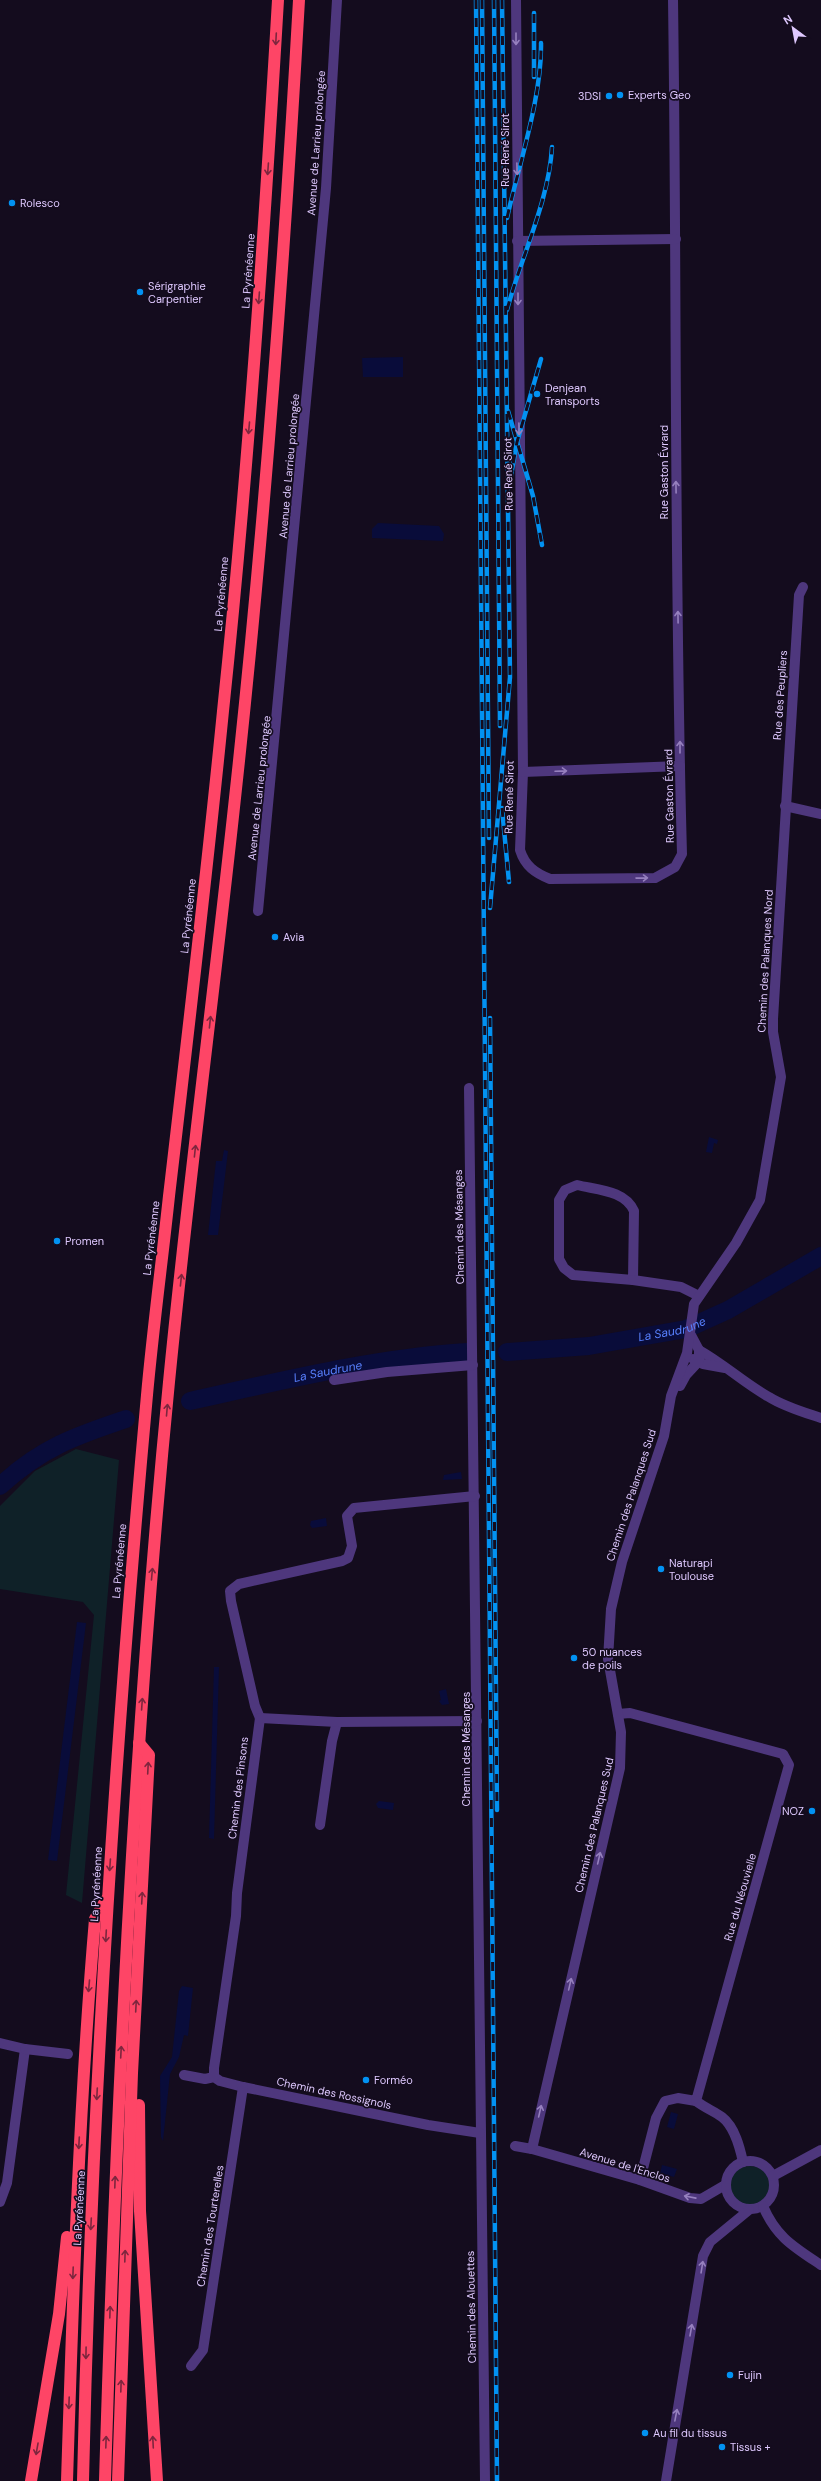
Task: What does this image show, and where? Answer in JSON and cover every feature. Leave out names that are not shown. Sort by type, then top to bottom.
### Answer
[{"type":"highway","name":"La Pyrénéenne","points":[[83,2481],[87,2311],[116,1764],[147,1386],[214,798],[250,426],[278,0]]},
{"type":"highway","points":[[105,2481],[120,2057],[139,1743],[169,1380],[254,607],[284,242],[299,0]]},
{"type":"highway","points":[[118,2481],[132,2073],[148,1755],[139,1743]]},
{"type":"highway","points":[[67,2481],[75,2206],[84,2050],[95,1919],[108,1897]]},
{"type":"highway","points":[[132,2073],[138,2088],[140,2211],[157,2481]]},
{"type":"highway","points":[[31,2481],[59,2314],[69,2220],[75,2206]]},
{"type":"street","name":"Avenue de Larrieu prolongée","points":[[258,911],[326,188],[337,0]]},
{"type":"street","name":"Rue René Sirot","points":[[516,0],[522,772],[520,850],[523,859],[537,874],[550,879],[603,879]]},
{"type":"street","name":"Rue Gaston Évrard","points":[[603,879],[655,878],[675,867],[682,854],[673,0]]},
{"type":"street","points":[[518,242],[676,238]]},
{"type":"street","name":"Rue des Peupliers","points":[[785,806],[799,595],[803,587]]},
{"type":"street","points":[[522,772],[680,766]]},
{"type":"street","points":[[785,806],[821,814]]},
{"type":"street","name":"Chemin des Palanques Nord","points":[[687,1353],[691,1335],[692,1318],[699,1296],[736,1243],[760,1200],[781,1077],[773,1024],[785,806]]},
{"type":"street","name":"Chemin des Mésanges","points":[[469,1088],[475,1496],[480,2133]]},
{"type":"street","points":[[633,1280],[634,1210],[630,1201],[619,1195],[578,1186],[565,1190],[559,1200],[559,1259],[564,1268],[573,1275],[633,1280],[681,1287],[699,1296]]},
{"type":"street","points":[[691,1335],[699,1350],[699,1362]]},
{"type":"street","points":[[699,1350],[719,1361],[726,1368],[769,1398],[794,1409],[821,1418]]},
{"type":"street","points":[[687,1353],[699,1362],[726,1368]]},
{"type":"street","name":"Chemin des Palanques Sud","points":[[669,1413],[671,1396],[687,1353]]},
{"type":"street","name":"Chemin des Palanques Sud","points":[[532,2149],[623,1749],[608,1659],[611,1609],[622,1562],[669,1413],[686,1375],[699,1362]]},
{"type":"street","points":[[334,1380],[387,1372],[473,1366]]},
{"type":"street","points":[[475,1496],[354,1508],[347,1516],[352,1546],[348,1558],[342,1562],[239,1584],[230,1591],[255,1706],[260,1718],[337,1722],[477,1721]]},
{"type":"street","name":"Rue du Néouvielle","points":[[618,1714],[630,1713],[783,1754],[789,1765],[696,2101]]},
{"type":"street","name":"Chemin des Pinsons","points":[[214,2076],[260,1718]]},
{"type":"street","points":[[320,1825],[332,1741],[337,1722]]},
{"type":"street","points":[[0,2043],[68,2054]]},
{"type":"street","points":[[0,2202],[7,2183],[26,2048]]},
{"type":"street","name":"Chemin des Rossignols","points":[[184,2075],[205,2079],[214,2076],[220,2081],[243,2087],[435,2126],[480,2133]]},
{"type":"street","name":"Chemin des Tourterelles","points":[[191,2366],[203,2350],[243,2087]]},
{"type":"street","points":[[640,2180],[656,2118],[665,2101],[678,2098],[696,2101],[723,2118],[731,2128],[740,2147],[743,2162]]},
{"type":"street","name":"Chemin des Alouettes","points":[[480,2133],[485,2481]]},
{"type":"street","name":"Avenue de l'Enclos","points":[[515,2146],[532,2149],[640,2180],[690,2198],[701,2199],[726,2185]]},
{"type":"street","points":[[773,2176],[821,2150]]},
{"type":"street","points":[[666,2481],[703,2256],[710,2242],[749,2210],[763,2206],[768,2202],[774,2190],[773,2176],[764,2165],[750,2161],[743,2162],[730,2171],[726,2185],[730,2199],[741,2208],[749,2210]]},
{"type":"street","points":[[763,2206],[769,2222],[784,2241],[821,2265]]},
{"type":"shaded area","points":[[403,357],[403,377],[363,377],[362,358]]},
{"type":"shaded area","points":[[378,523],[439,526],[444,534],[443,541],[372,538],[372,529]]},
{"type":"shaded area","points":[[709,1137],[718,1140],[717,1144],[714,1143],[712,1153],[706,1152]]},
{"type":"shaded area","points":[[224,1150],[228,1151],[218,1235],[208,1235],[216,1161],[222,1161]]},
{"type":"shaded area","points":[[76,1449],[119,1460],[82,1903],[66,1895],[94,1615],[83,1602],[0,1589],[0,1506],[35,1471]]},
{"type":"shaded area","points":[[461,1472],[462,1479],[443,1480],[444,1475]]},
{"type":"shaded area","points":[[326,1518],[327,1526],[312,1528],[310,1525],[311,1521]]},
{"type":"shaded area","points":[[77,1622],[86,1623],[57,1861],[48,1860]]},
{"type":"shaded area","points":[[214,1667],[219,1667],[214,1839],[209,1838]]},
{"type":"shaded area","points":[[446,1689],[449,1704],[442,1705],[439,1701],[441,1700],[439,1691]]},
{"type":"shaded area","points":[[379,1801],[394,1803],[393,1810],[378,1808],[376,1804]]},
{"type":"shaded area","points":[[182,1986],[193,1988],[188,2036],[184,2035],[179,2057],[170,2074],[163,2141],[161,2137],[160,2076],[172,2057],[179,1991]]},
{"type":"shaded area","points":[[671,2112],[678,2114],[674,2129],[667,2127]]},
{"type":"shaded area","points":[[662,2165],[677,2169],[674,2177],[660,2173]]},
{"type":"shaded area","points":[[754,2166],[761,2169],[767,2175],[770,2186],[769,2194],[761,2203],[754,2206],[746,2206],[739,2203],[731,2194],[730,2182],[733,2175],[742,2167]]},
{"type":"waterway","name":"La Saudrune","points":[[507,1352],[589,1346],[686,1329],[728,1310],[821,1256]]},
{"type":"waterway","name":"La Saudrune","points":[[190,1401],[327,1371],[397,1359],[467,1352]]},
{"type":"waterway","name":"La Saudrune","points":[[0,1486],[30,1462],[59,1445],[91,1431],[126,1419]]},
{"type":"railway","points":[[476,0],[497,2481]]},
{"type":"railway","points":[[482,0],[489,838]]},
{"type":"railway","points":[[494,0],[500,726]]},
{"type":"railway","points":[[490,908],[510,677],[502,0]]},
{"type":"railway","points":[[534,13],[534,77]]},
{"type":"railway","points":[[507,218],[534,108],[538,86],[541,43]]},
{"type":"railway","points":[[507,310],[546,188],[552,147]]},
{"type":"railway","points":[[510,481],[517,442],[541,359]]},
{"type":"railway","points":[[508,411],[533,496],[542,545]]},
{"type":"railway","points":[[502,808],[509,882]]},
{"type":"railway","points":[[490,1018],[497,1810]]},
{"type":"place","name":"Experts Geo","points":[[620,95]]},
{"type":"place","name":"3DSI","points":[[609,96]]},
{"type":"place","name":"Rolesco","points":[[12,203]]},
{"type":"place","name":"Sérigraphie Carpentier","points":[[140,292]]},
{"type":"place","name":"Denjean Transports","points":[[537,394]]},
{"type":"place","name":"Avia","points":[[275,937]]},
{"type":"place","name":"Promen","points":[[57,1241]]},
{"type":"place","name":"Naturapi Toulouse","points":[[661,1569]]},
{"type":"place","name":"50 nuances de poils","points":[[574,1658]]},
{"type":"place","name":"NOZ","points":[[812,1811]]},
{"type":"place","name":"Forméo","points":[[366,2080]]},
{"type":"place","name":"Fujin","points":[[730,2375]]},
{"type":"place","name":"Au fil du tissus","points":[[645,2433]]},
{"type":"place","name":"Tissus +","points":[[722,2447]]}]
